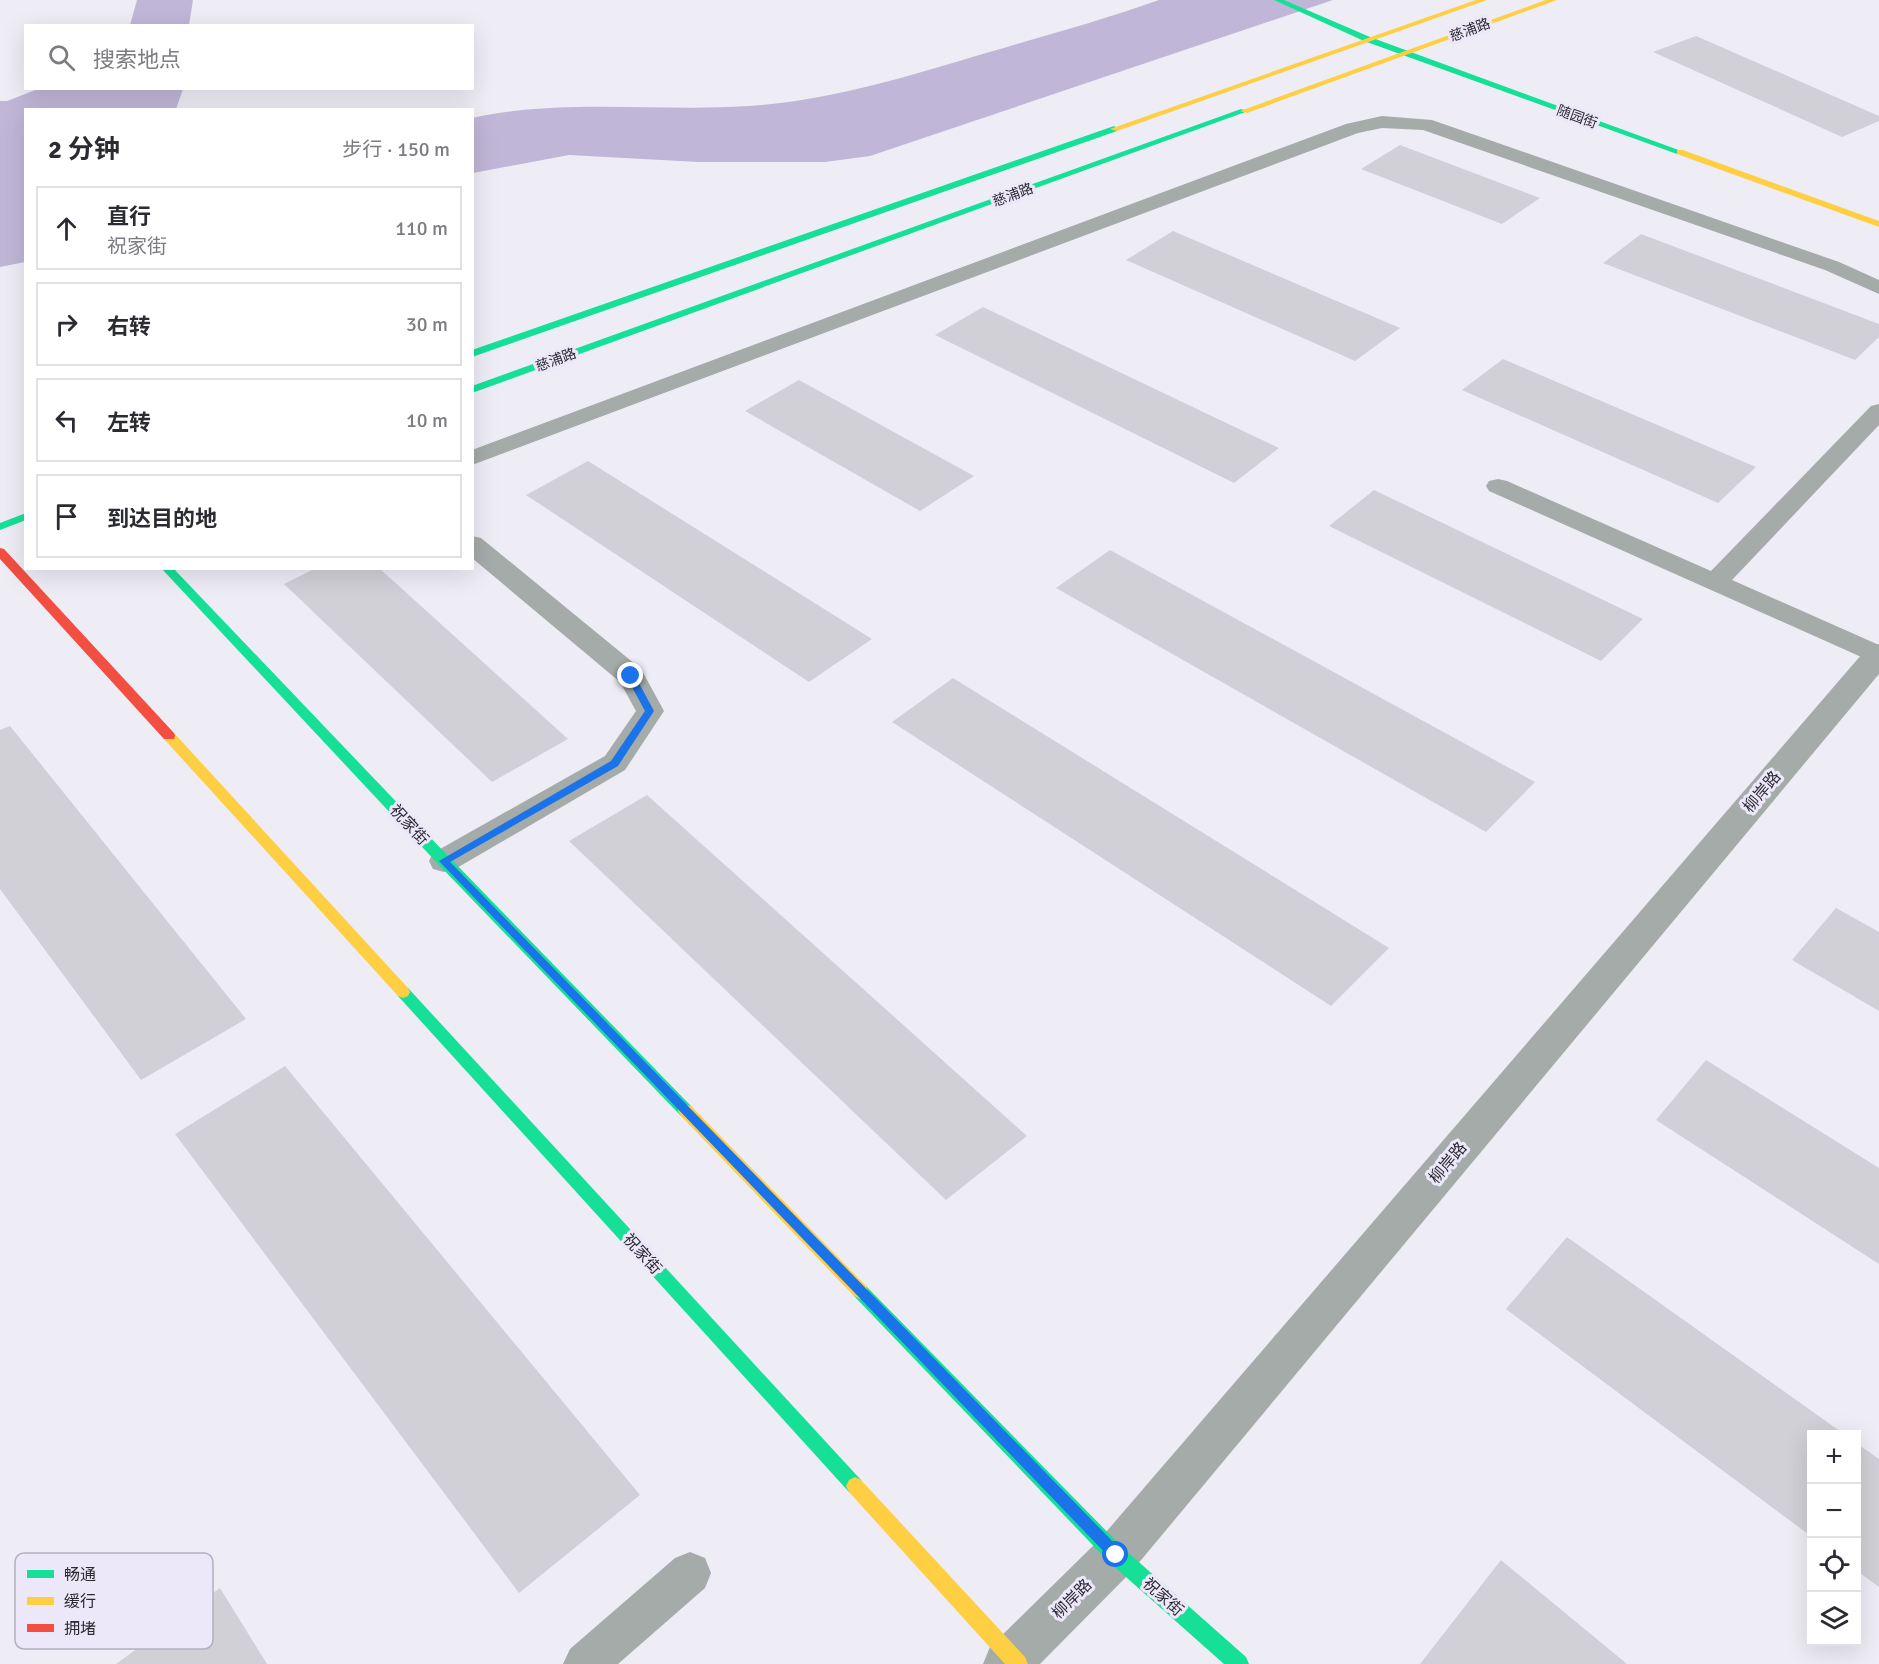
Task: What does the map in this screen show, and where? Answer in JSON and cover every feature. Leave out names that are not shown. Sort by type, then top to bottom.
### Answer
[{"type":"street","name":"随园街","points":[[1278,0],[1404,53],[1879,224]]},
{"type":"street","name":"慈浦路","points":[[474,353],[1483,0]]},
{"type":"street","name":"慈浦路","points":[[474,389],[1553,0]]},
{"type":"street","points":[[0,527],[24,517]]},
{"type":"street","name":"祝家街","points":[[0,552],[6,567],[1012,1662]]},
{"type":"street","points":[[6,567],[24,560]]},
{"type":"street","name":"祝家街","points":[[168,570],[444,861],[1116,1555],[1239,1664]]},
{"type":"street","name":"柳岸路","points":[[1012,1662],[1116,1555],[1878,654]]},
{"type":"lane","points":[[474,457],[1330,136],[1382,122],[1425,124],[1832,267],[1879,288]]},
{"type":"lane","points":[[1715,583],[1879,411]]},
{"type":"lane","points":[[1498,486],[1878,654]]},
{"type":"lane","points":[[444,861],[615,763],[650,711],[631,676],[474,545]]},
{"type":"lane","points":[[585,1664],[690,1574]]},
{"type":"shaded area","points":[[137,0],[193,0],[189,24],[130,24]]},
{"type":"shaded area","points":[[1159,0],[1333,0],[870,156],[825,162],[698,162],[569,155],[474,173],[474,118],[506,112],[575,107],[748,106],[809,99],[928,70]]},
{"type":"shaded area","points":[[35,90],[183,90],[176,108],[24,108],[24,262],[0,267],[0,101],[7,101]]},
{"type":"building","points":[[1696,36],[1879,116],[1879,121],[1842,137],[1653,52]]},
{"type":"building","points":[[1400,145],[1540,198],[1502,224],[1361,169]]},
{"type":"building","points":[[1173,231],[1400,328],[1355,361],[1126,260]]},
{"type":"building","points":[[1641,234],[1879,324],[1879,337],[1855,360],[1603,263]]},
{"type":"building","points":[[983,307],[1279,448],[1234,483],[935,335]]},
{"type":"building","points":[[1503,359],[1756,467],[1718,503],[1462,390]]},
{"type":"building","points":[[799,380],[974,476],[920,511],[745,411]]},
{"type":"building","points":[[588,461],[872,639],[809,682],[526,495]]},
{"type":"building","points":[[1374,490],[1643,619],[1601,661],[1329,526]]},
{"type":"building","points":[[1110,550],[1535,782],[1486,832],[1056,588]]},
{"type":"building","points":[[312,570],[381,570],[568,739],[492,782],[284,584]]},
{"type":"building","points":[[953,678],[1389,948],[1331,1006],[892,722]]},
{"type":"building","points":[[10,726],[246,1019],[141,1080],[0,889],[0,730]]},
{"type":"building","points":[[647,795],[1027,1136],[946,1200],[569,841]]},
{"type":"building","points":[[1836,908],[1879,932],[1879,1011],[1792,960]]},
{"type":"building","points":[[1706,1060],[1879,1168],[1879,1264],[1656,1120]]},
{"type":"building","points":[[285,1066],[640,1495],[519,1593],[175,1134]]},
{"type":"building","points":[[1567,1237],[1838,1430],[1807,1430],[1807,1533],[1506,1309]]},
{"type":"building","points":[[1861,1446],[1879,1459],[1879,1587],[1861,1574]]},
{"type":"building","points":[[1501,1560],[1627,1664],[1420,1664]]},
{"type":"building","points":[[220,1588],[267,1664],[116,1664],[137,1649],[213,1649],[213,1593]]},
{"type":"traffic: fast","points":[[1278,0],[1367,39],[1680,152]]},
{"type":"traffic: fast","points":[[474,389],[1244,111]]},
{"type":"traffic: fast","points":[[474,353],[1114,129]]},
{"type":"traffic: fast","points":[[0,527],[24,517]]},
{"type":"traffic: fast","points":[[168,570],[444,861],[686,1111]]},
{"type":"traffic: fast","points":[[403,992],[855,1486]]},
{"type":"traffic: fast","points":[[860,1291],[1116,1555],[1239,1664]]},
{"type":"traffic: slow","points":[[1114,129],[1483,0]]},
{"type":"traffic: slow","points":[[1244,111],[1553,0]]},
{"type":"traffic: slow","points":[[1680,152],[1879,224]]},
{"type":"traffic: slow","points":[[169,736],[403,992]]},
{"type":"traffic: slow","points":[[686,1111],[860,1291]]},
{"type":"traffic: slow","points":[[855,1486],[1018,1664]]},
{"type":"traffic: jam","points":[[0,552],[169,736]]},
{"type":"route","points":[[631,676],[650,711],[615,763],[444,861],[1116,1555]]}]
